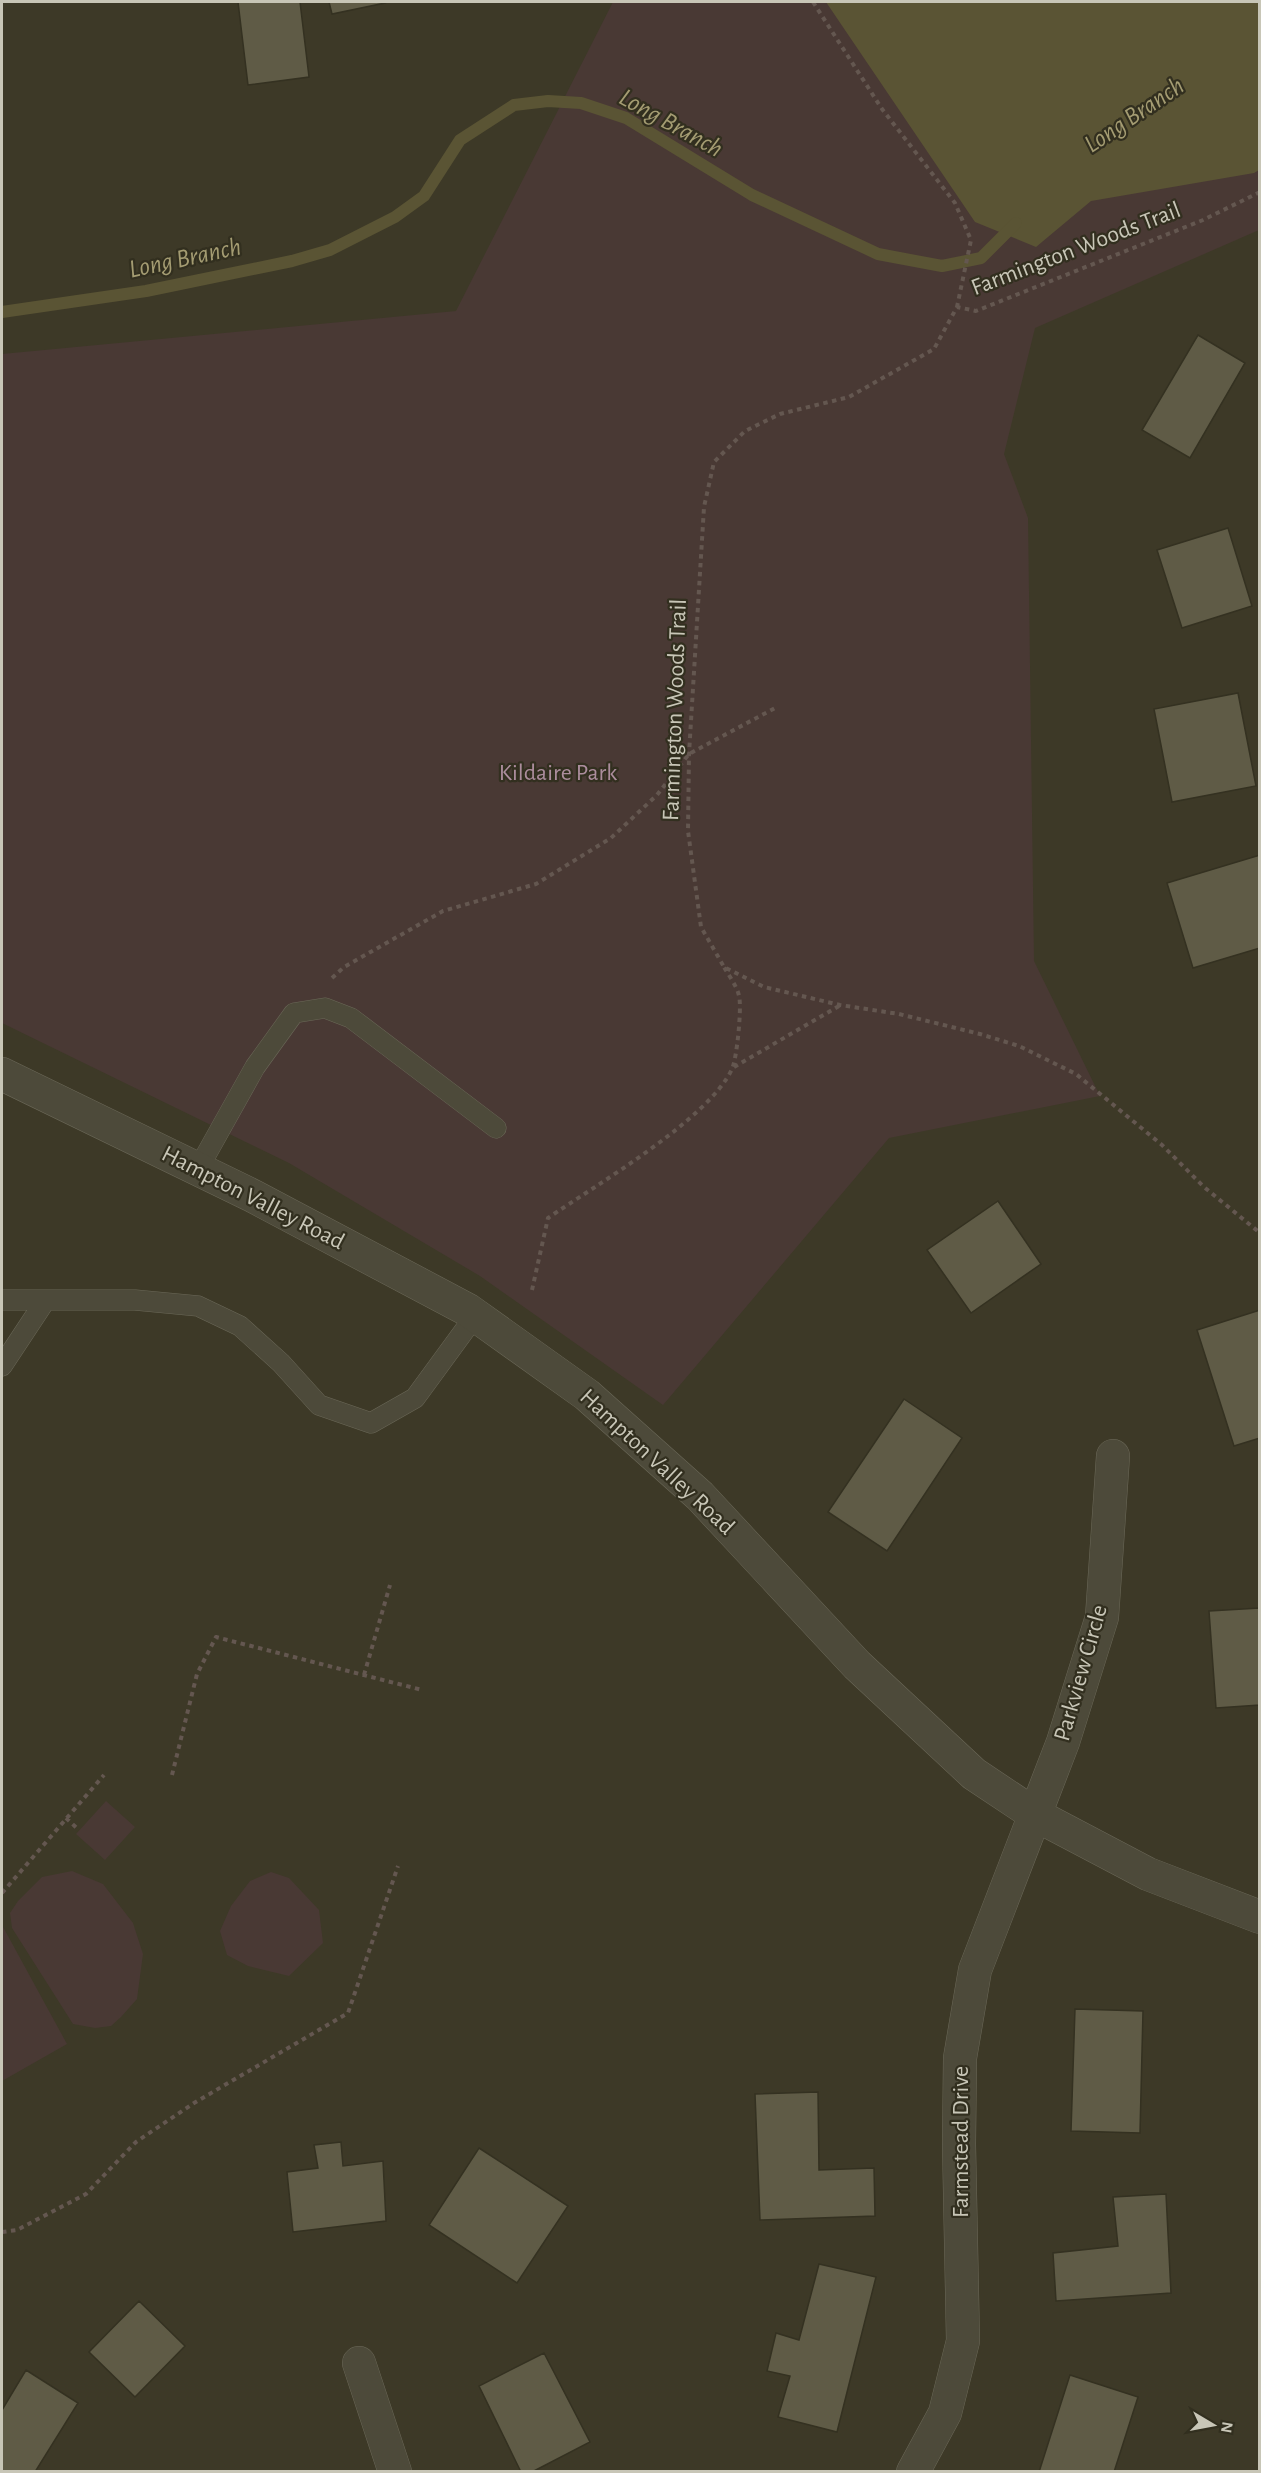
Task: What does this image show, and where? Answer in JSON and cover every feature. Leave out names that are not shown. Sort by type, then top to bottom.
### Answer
[{"type":"street","name":"Hampton Valley Road","points":[[2,1074],[312,1227],[475,1316],[587,1395],[700,1496],[857,1665],[974,1774],[1034,1814],[1148,1874],[1260,1917]]},
{"type":"street","name":"Parkview Circle","points":[[1034,1814],[1063,1742],[1102,1617],[1113,1456]]},
{"type":"street","name":"Farmstead Drive","points":[[914,2472],[945,2413],[963,2341],[959,2144],[960,2058],[975,1970],[1034,1814]]},
{"type":"street","points":[[359,2363],[396,2472]]},
{"type":"lane","points":[[198,1169],[255,1067],[294,1013],[325,1008],[351,1018],[496,1128]]},
{"type":"lane","points":[[2,1300],[135,1300],[198,1306],[240,1326],[281,1364],[319,1405],[371,1422],[415,1398],[475,1316]]},
{"type":"lane","points":[[2,1366],[45,1301]]},
{"type":"path","points":[[813,2],[882,109],[955,203],[971,240],[957,307]]},
{"type":"path","name":"Farmington Woods Trail","points":[[733,1068],[740,996],[701,927],[688,831],[689,754],[704,507],[714,462],[745,431],[780,414],[849,397],[934,349],[957,307],[976,311],[1203,220],[1260,192]]},
{"type":"path","points":[[312,1010],[322,986],[344,967],[443,912],[536,884],[611,838],[657,795],[689,754],[775,708]]},
{"type":"path","points":[[724,967],[764,987],[840,1005],[898,1014],[980,1034],[1019,1046],[1076,1074],[1162,1145],[1204,1187],[1260,1233]]},
{"type":"path","points":[[531,1290],[548,1218],[674,1131],[716,1093],[733,1068],[840,1005]]},
{"type":"path","points":[[364,1675],[390,1585]]},
{"type":"path","points":[[172,1775],[197,1674],[216,1637],[422,1690]]},
{"type":"path","points":[[2,1893],[104,1775]]},
{"type":"path","points":[[66,1818],[79,1830]]},
{"type":"path","points":[[2,2232],[17,2230],[86,2194],[136,2142],[194,2103],[348,2013],[398,1866]]},
{"type":"green space","name":"Kildaire Park","points":[[613,2],[1259,2],[1259,230],[1035,328],[1004,454],[1028,518],[1034,961],[1100,1096],[889,1138],[663,1405],[480,1276],[289,1163],[2,1023],[2,354],[456,311]]},
{"type":"green space","points":[[106,1801],[135,1827],[105,1860],[76,1834]]},
{"type":"green space","points":[[72,1871],[103,1884],[133,1923],[143,1954],[137,1999],[111,2026],[95,2028],[73,2024],[12,1928],[10,1913],[18,1901],[42,1877]]},
{"type":"green space","points":[[271,1872],[289,1878],[319,1910],[323,1943],[289,1976],[248,1966],[227,1955],[220,1931],[231,1906],[250,1881]]},
{"type":"green space","points":[[2,1925],[67,2044],[2,2081]]},
{"type":"water","points":[[826,2],[1259,2],[1259,170],[1254,173],[1091,201],[1036,247],[975,222]]},
{"type":"building","points":[[238,2],[300,2],[309,77],[248,85]]},
{"type":"building","points":[[329,2],[384,2],[385,3],[332,14]]},
{"type":"building","points":[[1198,335],[1245,363],[1190,458],[1142,430]]},
{"type":"building","points":[[1228,528],[1252,606],[1182,628],[1157,550]]},
{"type":"building","points":[[1238,693],[1256,786],[1172,802],[1154,709]]},
{"type":"building","points":[[1260,855],[1260,948],[1193,968],[1167,883]]},
{"type":"building","points":[[998,1201],[1041,1264],[971,1313],[927,1250]]},
{"type":"building","points":[[1260,1310],[1260,1438],[1234,1446],[1197,1330]]},
{"type":"building","points":[[904,1399],[962,1438],[887,1551],[828,1512]]},
{"type":"building","points":[[1260,1608],[1260,1705],[1216,1708],[1209,1611]]},
{"type":"building","points":[[1075,2009],[1143,2011],[1140,2133],[1071,2131]]},
{"type":"building","points":[[818,2092],[819,2170],[874,2168],[875,2216],[760,2220],[755,2094]]},
{"type":"building","points":[[341,2142],[343,2166],[383,2161],[386,2221],[293,2232],[287,2172],[318,2168],[314,2145]]},
{"type":"building","points":[[479,2148],[568,2206],[517,2283],[429,2225]]},
{"type":"building","points":[[1166,2194],[1171,2293],[1056,2301],[1053,2253],[1118,2246],[1113,2197]]},
{"type":"building","points":[[819,2264],[876,2277],[837,2432],[778,2417],[790,2376],[767,2371],[776,2333],[799,2340]]},
{"type":"building","points":[[139,2301],[185,2346],[135,2397],[89,2352]]},
{"type":"building","points":[[544,2353],[590,2442],[532,2472],[521,2472],[479,2386]]},
{"type":"building","points":[[26,2370],[78,2403],[35,2472],[2,2472],[2,2410]]},
{"type":"building","points":[[1070,2375],[1138,2397],[1114,2472],[1039,2472]]},
{"type":"waterway","name":"Long Branch","points":[[2,312],[146,291],[292,261],[330,250],[395,217],[424,196],[460,140],[514,105],[548,101],[581,103],[626,118],[752,195],[878,254],[942,266],[981,258],[1016,223]]}]
